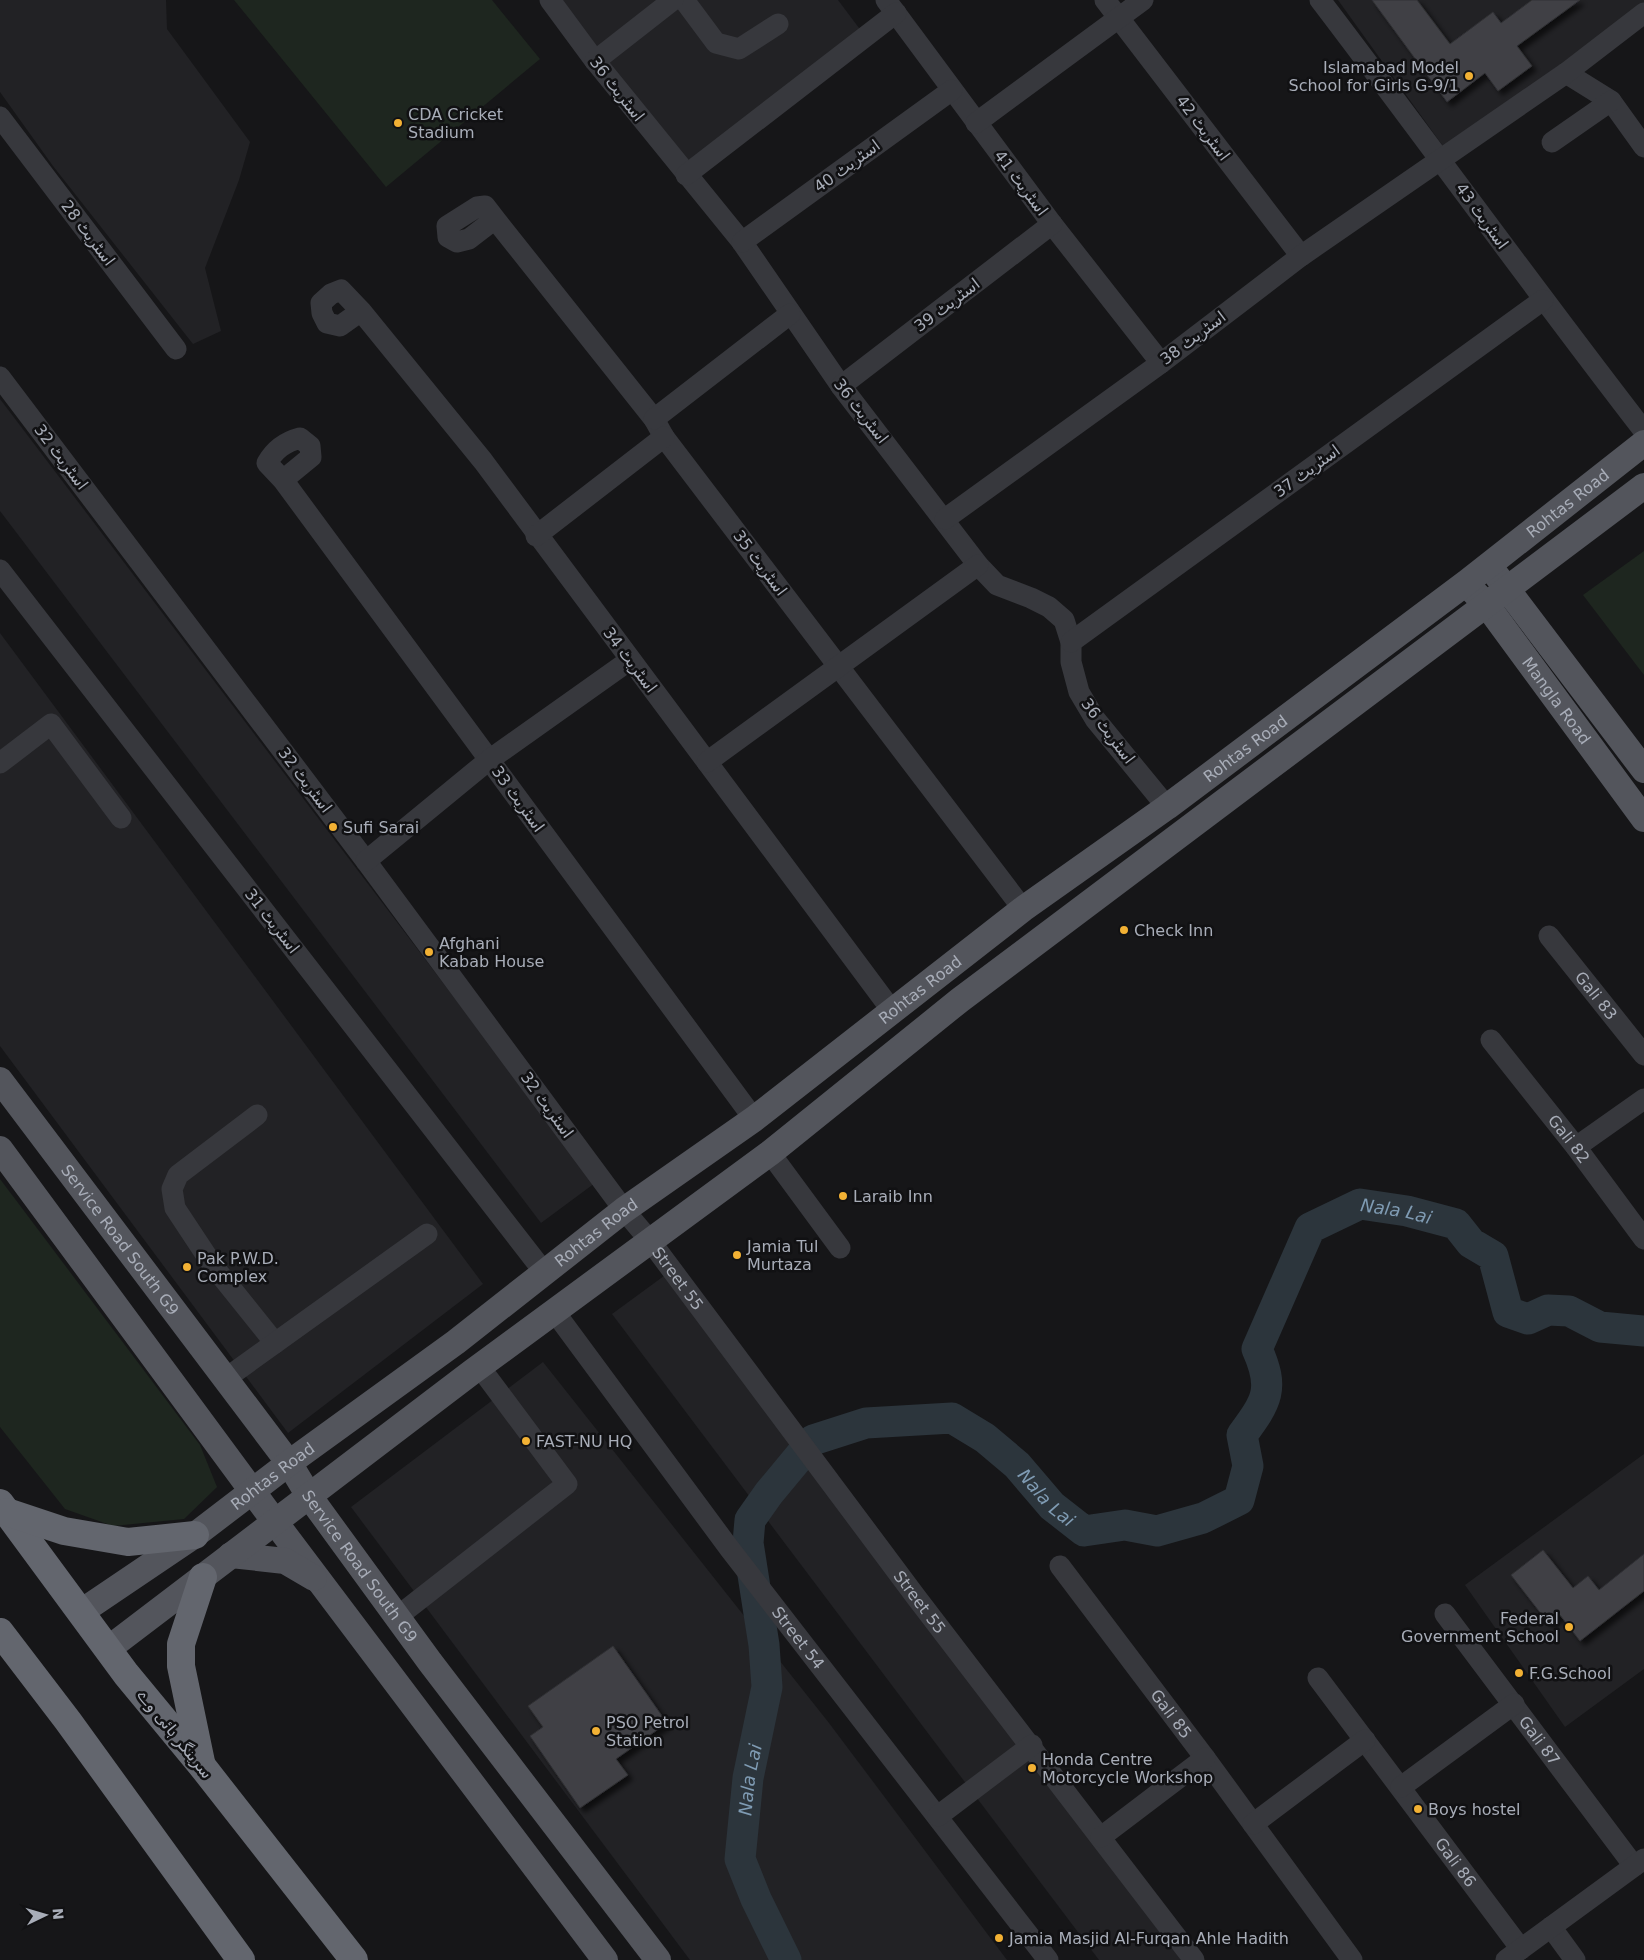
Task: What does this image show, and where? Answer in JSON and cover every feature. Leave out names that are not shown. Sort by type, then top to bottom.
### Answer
[{"type":"highway","points":[[3,1508],[64,1531],[128,1542],[195,1536]]},
{"type":"highway","name":"سرینگر ہائی وے","points":[[3,1508],[108,1649],[354,1960]]},
{"type":"highway","points":[[202,1766],[181,1666],[181,1644],[203,1577]]},
{"type":"highway","points":[[0,1632],[68,1721],[241,1960]]},
{"type":"main road","name":"Rohtas Road","points":[[81,1612],[195,1536],[289,1464],[456,1342],[624,1210],[754,1118],[893,1012],[1023,909],[1167,807],[1489,566],[1644,443]]},
{"type":"main road","name":"Rohtas Road","points":[[108,1649],[475,1369],[651,1242],[770,1153],[960,1000],[1644,486]]},
{"type":"main road","name":"Mangla Road","points":[[1489,566],[1644,770]]},
{"type":"main road","name":"Mangla Road","points":[[1466,583],[1486,604],[1644,819]]},
{"type":"main road","name":"Service Road South G9","points":[[0,1080],[289,1464],[309,1496],[397,1617],[658,1960]]},
{"type":"main road","points":[[0,1149],[275,1522],[328,1589],[605,1960]]},
{"type":"main road","points":[[456,1342],[475,1369]]},
{"type":"main road","points":[[231,1555],[285,1561],[312,1576],[328,1589]]},
{"type":"main road","points":[[577,1925],[616,1905]]},
{"type":"street","name":"اسٹریٹ 36","points":[[550,0],[686,175],[742,242],[841,386],[978,564],[997,585],[1049,607],[1064,620],[1071,642],[1071,662],[1078,692],[1095,719],[1167,807]]},
{"type":"street","points":[[596,61],[673,0]]},
{"type":"street","points":[[684,0],[716,43],[739,49],[778,24]]},
{"type":"street","name":"اسٹریٹ 42","points":[[1105,0],[1301,256]]},
{"type":"street","points":[[976,123],[1143,0]]},
{"type":"street","name":"اسٹریٹ 43","points":[[1320,0],[1440,158],[1543,300],[1644,431]]},
{"type":"street","points":[[686,175],[891,7]]},
{"type":"street","name":"اسٹریٹ 41","points":[[891,7],[1052,224],[1161,363]]},
{"type":"street","name":"اسٹریٹ 38","points":[[945,519],[1161,363],[1301,256],[1440,158],[1566,73],[1644,13]]},
{"type":"street","points":[[1566,73],[1611,101],[1644,147]]},
{"type":"street","name":"اسٹریٹ 40","points":[[742,242],[952,90]]},
{"type":"street","points":[[1552,142],[1611,101]]},
{"type":"street","name":"اسٹریٹ 28","points":[[0,118],[176,349]]},
{"type":"street","name":"اسٹریٹ 35","points":[[495,219],[659,428],[837,666],[1023,909]]},
{"type":"street","name":"اسٹریٹ 39","points":[[841,386],[1052,224]]},
{"type":"street","name":"اسٹریٹ 37","points":[[1071,642],[1543,300]]},
{"type":"street","name":"اسٹریٹ 34","points":[[361,311],[483,461],[536,536],[893,1012]]},
{"type":"street","points":[[536,536],[790,314]]},
{"type":"street","name":"اسٹریٹ 32","points":[[0,377],[366,860],[624,1210],[651,1242]]},
{"type":"street","name":"اسٹریٹ 33","points":[[283,480],[754,1118]]},
{"type":"street","points":[[707,762],[978,564]]},
{"type":"street","name":"اسٹریٹ 31","points":[[0,570],[544,1272]]},
{"type":"street","points":[[366,860],[489,760],[630,660]]},
{"type":"street","points":[[0,763],[51,724],[121,818]]},
{"type":"street","name":"Gali 83","points":[[1550,936],[1644,1055]]},
{"type":"street","name":"Gali 82","points":[[1491,1040],[1576,1146],[1644,1239]]},
{"type":"street","points":[[1576,1146],[1644,1099]]},
{"type":"street","points":[[257,1115],[178,1175],[172,1189],[175,1208],[190,1233],[214,1268],[275,1343]]},
{"type":"street","points":[[770,1153],[840,1248]]},
{"type":"street","points":[[225,1379],[427,1234]]},
{"type":"street","name":"Street 55","points":[[651,1242],[767,1394],[916,1597],[1032,1745],[1194,1960]]},
{"type":"street","name":"Street 54","points":[[554,1311],[729,1548],[1048,1960]]},
{"type":"street","points":[[397,1617],[567,1484],[475,1369]]},
{"type":"street","name":"Gali 85","points":[[1060,1566],[1205,1758],[1352,1960]]},
{"type":"street","name":"Gali 87","points":[[1445,1614],[1639,1862]]},
{"type":"street","name":"Gali 86","points":[[1318,1678],[1401,1787],[1514,1954]]},
{"type":"street","points":[[1401,1787],[1514,1704]]},
{"type":"street","points":[[1253,1824],[1365,1740]]},
{"type":"street","points":[[938,1816],[1032,1745]]},
{"type":"street","points":[[1101,1837],[1205,1758]]},
{"type":"street","points":[[1514,1954],[1639,1862]]},
{"type":"street","points":[[1550,1927],[1576,1960]]},
{"type":"shaded area","points":[[0,0],[166,0],[167,29],[250,142],[239,180],[205,268],[221,331],[193,344],[53,166],[0,92]]},
{"type":"shaded area","name":"CDA Cricket Stadium","points":[[234,0],[492,0],[540,59],[386,187]]},
{"type":"shaded area","points":[[560,0],[838,0],[865,36],[685,165]]},
{"type":"shaded area","name":"Islamabad Model School for Girls G-9/1","points":[[1338,0],[1644,0],[1644,3],[1445,149]]},
{"type":"shaded area","points":[[0,399],[595,1183],[541,1223],[0,511]]},
{"type":"shaded area","points":[[1644,551],[1644,675],[1583,595]]},
{"type":"shaded area","points":[[0,633],[483,1284],[288,1433],[0,1046]]},
{"type":"shaded area","points":[[0,1179],[200,1445],[217,1487],[184,1519],[113,1526],[65,1509],[0,1427]]},
{"type":"shaded area","points":[[668,1273],[1181,1960],[1099,1960],[612,1314]]},
{"type":"shaded area","points":[[543,1362],[829,1723],[1007,1960],[690,1960],[351,1507]]},
{"type":"shaded area","name":"Federal Government School","points":[[1644,1454],[1644,1669],[1565,1727],[1465,1585]]},
{"type":"building","points":[[1372,0],[1417,0],[1450,44],[1493,12],[1501,23],[1532,0],[1580,0],[1517,46],[1532,66],[1498,91],[1485,73],[1447,102]]},
{"type":"building","name":"Federal Government School","points":[[1543,1550],[1573,1588],[1588,1576],[1599,1590],[1644,1554],[1644,1591],[1580,1641],[1560,1615],[1549,1624],[1511,1575]]},
{"type":"building","name":"PSO Petrol Station","points":[[613,1646],[667,1723],[616,1759],[628,1775],[580,1808],[530,1736],[543,1727],[528,1706]]},
{"type":"waterway","name":"Nala Lai","points":[[786,1960],[756,1899],[740,1859],[748,1778],[767,1687],[764,1645],[748,1543],[750,1520],[769,1493],[813,1440],[866,1423],[952,1418],[985,1438],[1017,1465],[1052,1506],[1084,1531],[1125,1525],[1157,1531],[1203,1518],[1239,1500],[1248,1466],[1242,1435],[1257,1413],[1266,1394],[1266,1375],[1257,1349],[1310,1228],[1360,1204],[1407,1211],[1456,1224],[1471,1243],[1493,1256],[1508,1312],[1528,1319],[1548,1310],[1569,1311],[1600,1327],[1644,1331]]},
{"type":"place","name":"Islamabad Model School for Girls G-9/1","points":[[1469,76]]},
{"type":"place","name":"CDA Cricket Stadium","points":[[398,123]]},
{"type":"place","name":"Sufi Sarai","points":[[333,827]]},
{"type":"place","name":"Check Inn","points":[[1124,930]]},
{"type":"place","name":"Afghani Kabab House","points":[[429,952]]},
{"type":"place","name":"Laraib Inn","points":[[843,1196]]},
{"type":"place","name":"Jamia Tul Murtaza","points":[[737,1255]]},
{"type":"place","name":"Pak P.W.D. Complex","points":[[187,1267]]},
{"type":"place","name":"FAST-NU HQ","points":[[526,1441]]},
{"type":"place","name":"Federal Government School","points":[[1569,1627]]},
{"type":"place","name":"F.G.School","points":[[1519,1673]]},
{"type":"place","name":"PSO Petrol Station","points":[[596,1731]]},
{"type":"place","name":"Honda Centre Motorcycle Workshop","points":[[1032,1768]]},
{"type":"place","name":"Boys hostel","points":[[1418,1809]]},
{"type":"place","name":"Jamia Masjid Al-Furqan Ahle Hadith","points":[[999,1938]]}]
